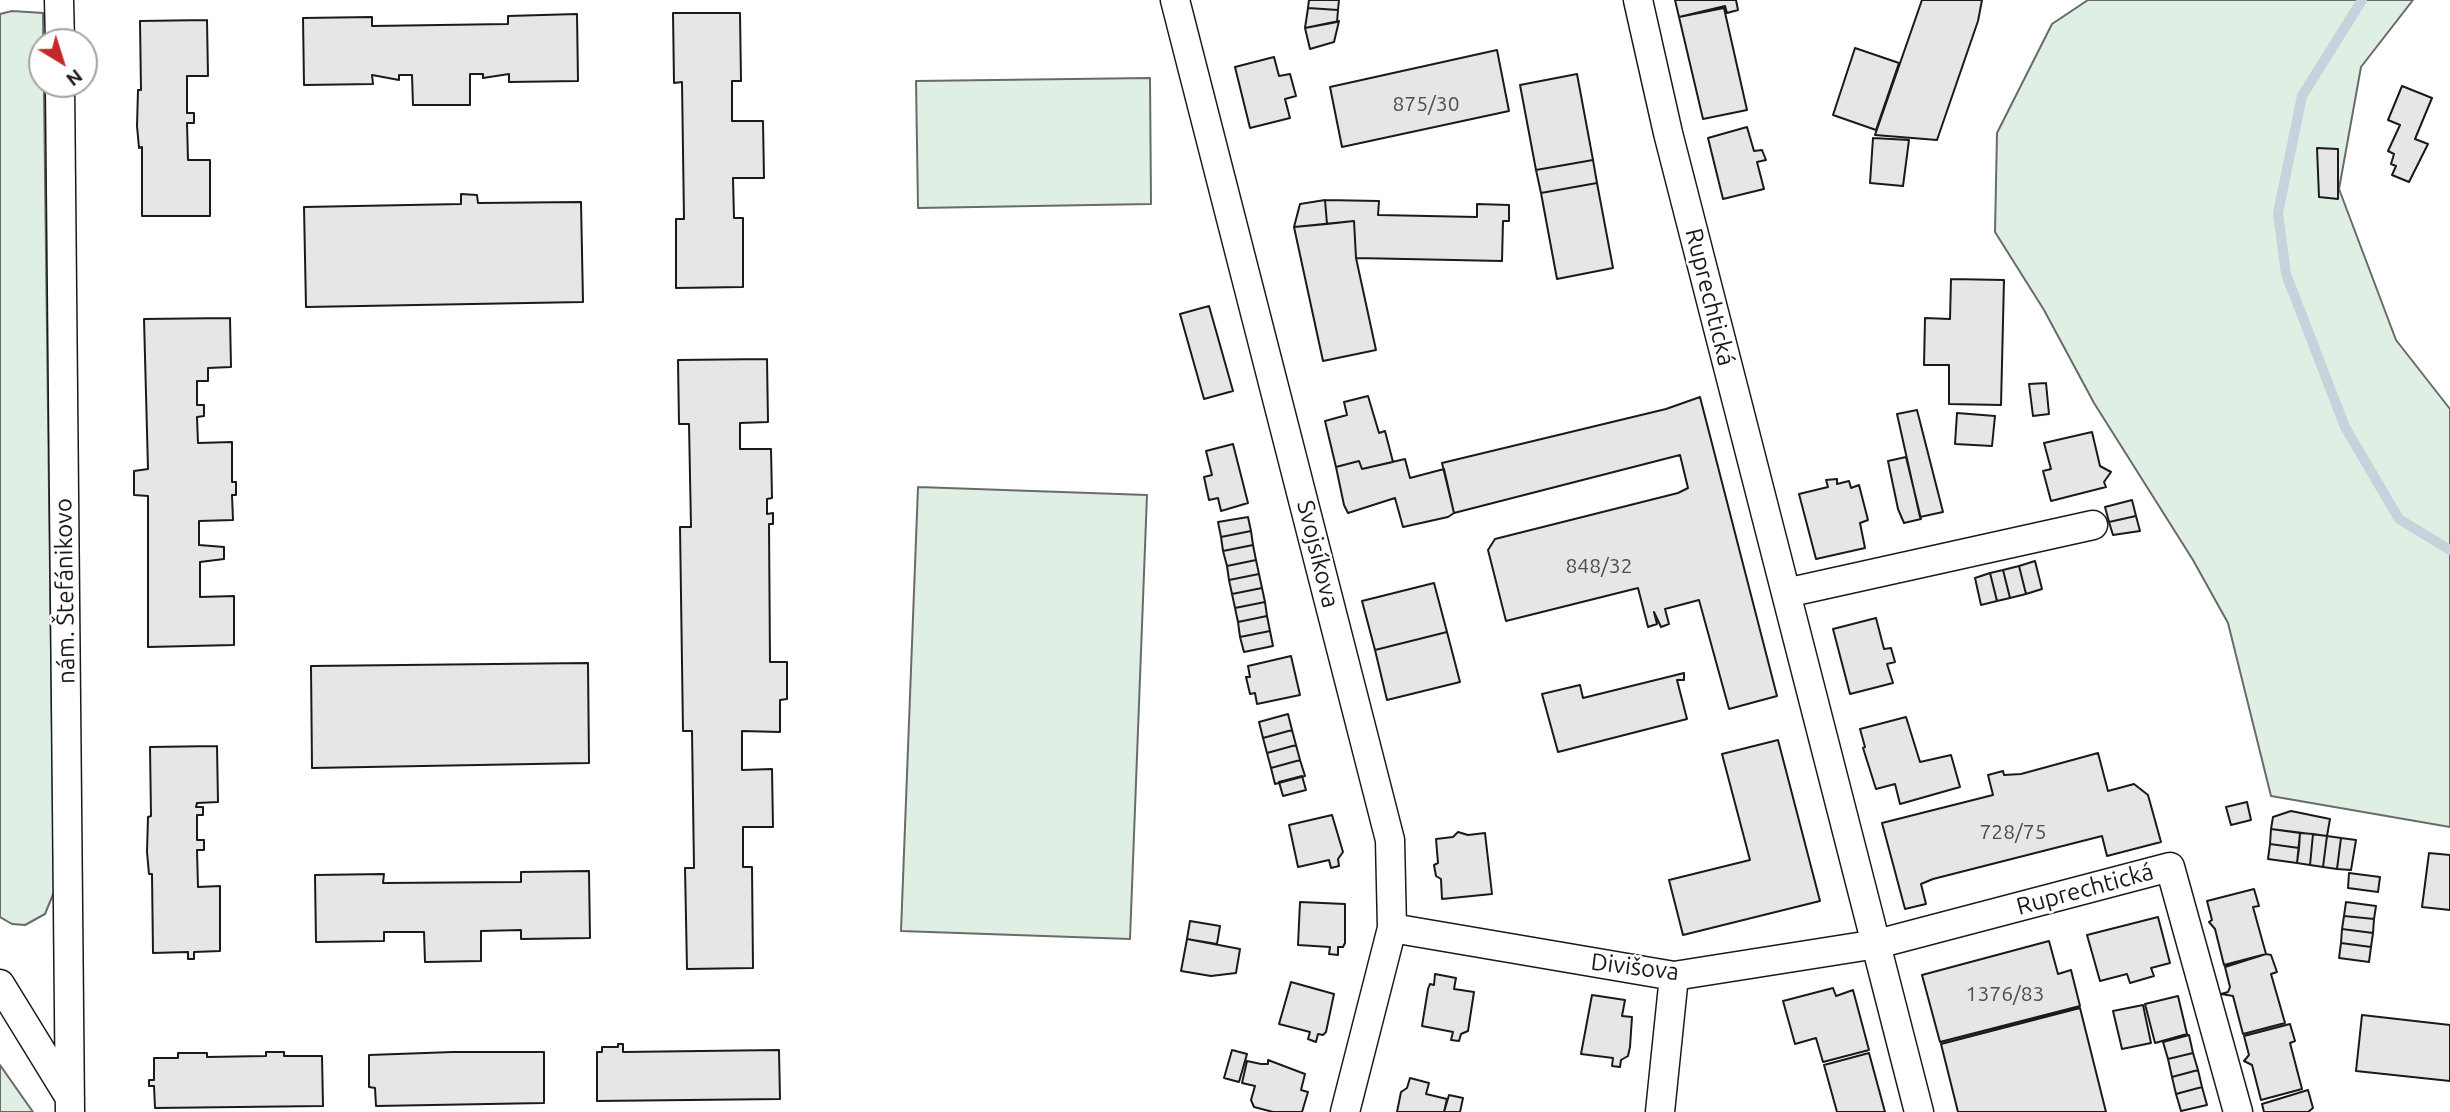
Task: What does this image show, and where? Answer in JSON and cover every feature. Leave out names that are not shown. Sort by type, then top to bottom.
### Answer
[{"type":"street","points":[[59,0],[60,28]]},
{"type":"street","name":"Svojsíkova","points":[[1175,0],[1390,840],[1392,928],[1345,1112]]},
{"type":"street","name":"Ruprechtická","points":[[1638,0],[1668,133],[1919,1112]]},
{"type":"street","name":"nám. Štefánikovo","points":[[60,98],[70,1105]]},
{"type":"street","points":[[1786,593],[2093,525]]},
{"type":"street","name":"Ruprechtická","points":[[1877,944],[2169,867],[2238,1112]]},
{"type":"street","name":"Divišova","points":[[1392,928],[1674,976],[1877,944]]},
{"type":"street","points":[[1660,1112],[1674,976]]},
{"type":"street","name":"nám. Štefánikovo","points":[[0,984],[70,1105]]},
{"type":"green space","points":[[2088,0],[2413,0],[2361,67],[2339,189],[2396,340],[2450,409],[2450,827],[2271,796],[2228,623],[2193,560],[2094,403],[2044,310],[1995,232],[1997,133],[2052,24]]},
{"type":"green space","points":[[12,11],[43,13],[43,28],[28,28],[28,98],[44,98],[54,892],[45,914],[25,925],[12,924],[0,917],[0,14]]},
{"type":"green space","points":[[1150,78],[1151,204],[918,208],[916,81]]},
{"type":"green space","points":[[918,487],[1147,495],[1130,939],[901,931]]},
{"type":"green space","points":[[0,1065],[33,1112],[0,1112]]},
{"type":"building","points":[[1309,0],[1339,0],[1338,10],[1308,8]]},
{"type":"building","points":[[1675,0],[1736,0],[1738,10],[1727,13],[1725,6],[1679,17]]},
{"type":"building","points":[[1922,0],[1982,0],[1978,21],[1937,140],[1875,135]]},
{"type":"building","points":[[1308,8],[1338,10],[1337,22],[1305,28]]},
{"type":"building","points":[[1724,8],[1747,110],[1703,119],[1679,17]]},
{"type":"building","points":[[673,13],[740,13],[741,81],[732,81],[732,121],[763,121],[764,178],[733,178],[734,218],[743,218],[743,287],[676,288],[676,219],[684,219],[682,82],[674,83]]},
{"type":"building","points":[[577,14],[578,81],[509,82],[509,74],[483,78],[483,74],[470,74],[470,105],[413,105],[412,75],[399,75],[399,80],[372,75],[373,84],[304,85],[303,18],[372,17],[372,26],[508,24],[508,16]]},
{"type":"building","points":[[207,20],[208,76],[187,76],[187,113],[194,113],[194,123],[187,123],[188,160],[210,160],[210,216],[142,216],[142,147],[139,148],[137,126],[138,90],[141,90],[140,21]]},
{"type":"building","points":[[1339,21],[1334,42],[1310,49],[1305,28]]},
{"type":"building","points":[[1855,48],[1899,63],[1876,130],[1833,115]]},
{"type":"building","points":[[1497,50],[1509,111],[1342,147],[1330,87]]},
{"type":"building","points":[[1274,57],[1279,76],[1290,74],[1296,96],[1285,99],[1290,118],[1250,128],[1235,67]]},
{"type":"building","points":[[1577,74],[1593,160],[1536,170],[1520,85]]},
{"type":"building","points":[[2402,86],[2432,98],[2415,139],[2428,144],[2409,182],[2392,175],[2396,166],[2391,164],[2394,154],[2388,151],[2400,125],[2388,120]]},
{"type":"building","points":[[1747,127],[1754,151],[1762,150],[1766,160],[1757,162],[1764,189],[1723,199],[1708,138]]},
{"type":"building","points":[[1873,138],[1909,140],[1903,186],[1870,183]]},
{"type":"building","points":[[2317,148],[2338,149],[2338,199],[2319,197]]},
{"type":"building","points":[[1593,160],[1597,183],[1541,193],[1536,170]]},
{"type":"building","points":[[1597,183],[1613,268],[1557,279],[1541,193]]},
{"type":"building","points":[[461,194],[477,195],[478,203],[581,202],[583,302],[306,307],[304,207],[461,204]]},
{"type":"building","points":[[1325,200],[1379,201],[1378,215],[1477,217],[1477,204],[1509,205],[1509,221],[1503,221],[1502,261],[1356,258],[1354,221],[1327,224]]},
{"type":"building","points":[[1325,200],[1327,224],[1294,227],[1300,204]]},
{"type":"building","points":[[1354,221],[1356,258],[1376,350],[1323,361],[1294,227]]},
{"type":"building","points":[[1951,279],[2004,280],[2001,405],[1949,404],[1949,365],[1924,365],[1925,318],[1950,319]]},
{"type":"building","points":[[1209,306],[1233,391],[1204,399],[1180,314]]},
{"type":"building","points":[[230,318],[231,367],[208,368],[208,381],[197,381],[197,405],[204,405],[204,416],[197,417],[198,443],[232,442],[232,482],[236,482],[236,495],[232,495],[233,520],[199,521],[199,545],[224,547],[224,559],[200,562],[200,597],[234,596],[234,645],[148,647],[148,496],[134,495],[134,471],[148,469],[144,319]]},
{"type":"building","points":[[767,359],[768,422],[740,423],[740,449],[771,449],[772,498],[767,499],[767,514],[773,513],[773,524],[769,524],[770,662],[787,662],[787,699],[780,700],[780,732],[742,731],[742,770],[772,769],[773,827],[743,827],[743,867],[752,867],[753,968],[687,969],[685,868],[694,868],[692,731],[683,731],[680,527],[691,527],[689,424],[679,424],[678,360]]},
{"type":"building","points":[[2046,383],[2049,414],[2033,416],[2029,384]]},
{"type":"building","points":[[1368,396],[1379,433],[1385,431],[1393,462],[1362,469],[1359,461],[1336,467],[1325,421],[1347,415],[1344,402]]},
{"type":"building","points":[[1700,397],[1777,696],[1729,709],[1699,600],[1665,609],[1669,624],[1661,627],[1654,612],[1657,624],[1648,627],[1638,588],[1506,621],[1488,550],[1495,539],[1678,493],[1688,488],[1680,455],[1454,513],[1442,463],[1666,409]]},
{"type":"building","points":[[1917,410],[1943,512],[1920,517],[1897,414]]},
{"type":"building","points":[[1957,413],[1995,416],[1992,446],[1955,444]]},
{"type":"building","points":[[2092,432],[2100,466],[2111,472],[2104,482],[2106,487],[2051,501],[2043,471],[2051,469],[2044,443]]},
{"type":"building","points":[[1233,444],[1248,503],[1221,511],[1218,498],[1209,500],[1204,477],[1212,475],[1206,451]]},
{"type":"building","points":[[1906,457],[1921,519],[1904,523],[1898,509],[1888,461]]},
{"type":"building","points":[[1405,459],[1410,478],[1444,469],[1454,513],[1448,517],[1403,527],[1395,498],[1348,513],[1336,467],[1359,461],[1362,469]]},
{"type":"building","points":[[1837,479],[1837,484],[1849,481],[1851,488],[1859,485],[1868,520],[1860,523],[1865,548],[1816,559],[1799,494],[1828,487],[1826,480]]},
{"type":"building","points":[[2132,500],[2136,516],[2109,522],[2105,507]]},
{"type":"building","points":[[2136,516],[2140,531],[2113,535],[2109,522]]},
{"type":"building","points":[[1248,517],[1251,531],[1221,537],[1218,522]]},
{"type":"building","points":[[1251,531],[1253,545],[1223,551],[1221,537]]},
{"type":"building","points":[[1253,545],[1256,560],[1227,566],[1223,551]]},
{"type":"building","points":[[1256,560],[1259,574],[1229,580],[1227,566]]},
{"type":"building","points":[[2035,561],[2042,589],[2026,594],[2019,566]]},
{"type":"building","points":[[2019,566],[2026,594],[2010,598],[2003,570]]},
{"type":"building","points":[[2003,570],[2010,598],[1997,601],[1990,573]]},
{"type":"building","points":[[1990,573],[1997,601],[1981,605],[1975,578]]},
{"type":"building","points":[[1259,574],[1262,588],[1232,594],[1229,580]]},
{"type":"building","points":[[1434,583],[1447,632],[1375,650],[1362,601]]},
{"type":"building","points":[[1262,588],[1265,602],[1235,608],[1232,594]]},
{"type":"building","points":[[1265,602],[1267,616],[1238,622],[1235,608]]},
{"type":"building","points":[[1267,616],[1270,631],[1240,637],[1238,622]]},
{"type":"building","points":[[1876,618],[1884,649],[1891,648],[1895,662],[1887,664],[1893,683],[1850,694],[1833,629]]},
{"type":"building","points":[[1270,631],[1273,646],[1244,652],[1240,637]]},
{"type":"building","points":[[1447,632],[1460,682],[1387,700],[1375,650]]},
{"type":"building","points":[[1291,656],[1300,695],[1257,704],[1255,693],[1250,694],[1246,677],[1250,677],[1248,666]]},
{"type":"building","points":[[588,663],[589,763],[312,768],[311,666]]},
{"type":"building","points":[[1684,673],[1684,680],[1677,680],[1687,719],[1558,752],[1542,694],[1580,685],[1583,698]]},
{"type":"building","points":[[1288,714],[1292,730],[1263,738],[1259,722]]},
{"type":"building","points":[[1906,717],[1920,762],[1951,755],[1960,787],[1900,804],[1895,784],[1876,789],[1860,729]]},
{"type":"building","points":[[1292,730],[1296,745],[1267,753],[1263,738]]},
{"type":"building","points":[[1778,740],[1820,901],[1683,935],[1669,880],[1750,860],[1722,754]]},
{"type":"building","points":[[1296,745],[1300,760],[1271,768],[1267,753]]},
{"type":"building","points":[[217,746],[218,802],[197,803],[196,807],[203,807],[203,815],[197,815],[197,840],[204,840],[204,850],[197,850],[198,887],[220,886],[220,951],[194,952],[194,959],[188,959],[188,952],[153,953],[152,874],[149,874],[147,852],[148,817],[151,816],[150,747]]},
{"type":"building","points":[[2098,753],[2108,791],[2134,784],[2148,795],[2161,842],[2107,856],[2102,836],[1933,879],[1921,884],[1926,904],[1905,909],[1882,823],[1993,795],[1988,775],[2003,771],[2004,775],[2021,774]]},
{"type":"building","points":[[1300,760],[1305,776],[1275,784],[1271,768]]},
{"type":"building","points":[[1302,776],[1306,790],[1283,796],[1279,782]]},
{"type":"building","points":[[2247,802],[2251,820],[2231,825],[2226,807]]},
{"type":"building","points":[[2291,811],[2330,819],[2327,836],[2271,829],[2273,817]]},
{"type":"building","points":[[1332,815],[1343,852],[1338,859],[1339,866],[1331,868],[1329,860],[1298,867],[1289,825]]},
{"type":"building","points":[[2271,829],[2300,833],[2299,848],[2270,844]]},
{"type":"building","points":[[1458,832],[1468,835],[1485,833],[1492,894],[1442,899],[1441,879],[1436,876],[1434,865],[1438,863],[1436,839],[1453,837]]},
{"type":"building","points":[[2300,833],[2313,834],[2310,865],[2297,863]]},
{"type":"building","points":[[2313,834],[2327,836],[2323,867],[2310,865]]},
{"type":"building","points":[[2327,836],[2341,838],[2337,869],[2323,867]]},
{"type":"building","points":[[2341,838],[2356,840],[2351,870],[2337,869]]},
{"type":"building","points":[[2270,844],[2299,848],[2297,863],[2268,859]]},
{"type":"building","points":[[2429,853],[2450,855],[2450,910],[2422,907]]},
{"type":"building","points":[[589,871],[590,938],[521,939],[521,930],[481,931],[481,961],[425,962],[424,932],[384,932],[384,941],[316,942],[315,875],[384,874],[383,883],[521,882],[521,872]]},
{"type":"building","points":[[2349,873],[2380,877],[2378,892],[2348,888]]},
{"type":"building","points":[[2254,889],[2259,906],[2253,907],[2266,954],[2224,965],[2215,929],[2209,922],[2212,920],[2207,901]]},
{"type":"building","points":[[1300,902],[1345,904],[1345,943],[1343,947],[1338,947],[1338,955],[1329,954],[1330,947],[1298,945]]},
{"type":"building","points":[[2346,902],[2376,906],[2374,919],[2344,916]]},
{"type":"building","points":[[2344,916],[2374,919],[2373,933],[2342,929]]},
{"type":"building","points":[[2158,917],[2170,963],[2151,968],[2154,976],[2130,983],[2127,974],[2100,981],[2087,935]]},
{"type":"building","points":[[1190,921],[1220,926],[1217,944],[1187,939]]},
{"type":"building","points":[[2342,929],[2373,933],[2371,947],[2341,943]]},
{"type":"building","points":[[1187,939],[1240,949],[1236,973],[1211,976],[1181,971]]},
{"type":"building","points":[[2049,941],[2058,974],[2071,970],[2080,1006],[1940,1042],[1922,975]]},
{"type":"building","points":[[2341,943],[2371,947],[2369,962],[2339,958]]},
{"type":"building","points":[[2266,954],[2271,955],[2277,972],[2271,974],[2285,1023],[2243,1034],[2233,996],[2221,994],[2228,992],[2230,987],[2225,967]]},
{"type":"building","points":[[1435,974],[1456,978],[1454,989],[1474,992],[1468,1031],[1461,1034],[1459,1041],[1451,1040],[1453,1032],[1422,1026],[1428,989],[1430,984],[1434,985]]},
{"type":"building","points":[[1291,982],[1334,994],[1326,1032],[1323,1035],[1318,1034],[1316,1042],[1308,1039],[1310,1032],[1279,1024]]},
{"type":"building","points":[[1833,988],[1836,996],[1853,990],[1869,1050],[1823,1062],[1816,1038],[1795,1044],[1783,1001]]},
{"type":"building","points":[[1592,995],[1625,1000],[1622,1016],[1632,1017],[1628,1056],[1621,1060],[1620,1067],[1612,1066],[1613,1058],[1581,1054]]},
{"type":"building","points":[[2178,996],[2187,1034],[2155,1043],[2145,1004]]},
{"type":"building","points":[[2143,1005],[2151,1043],[2122,1049],[2113,1011]]},
{"type":"building","points":[[2080,1008],[2106,1112],[1958,1112],[1941,1044]]},
{"type":"building","points":[[2362,1015],[2450,1025],[2450,1081],[2356,1071]]},
{"type":"building","points":[[2290,1024],[2295,1041],[2290,1043],[2302,1089],[2261,1100],[2252,1065],[2244,1061],[2249,1055],[2244,1036]]},
{"type":"building","points":[[2189,1035],[2193,1053],[2168,1059],[2163,1042]]},
{"type":"building","points":[[618,1044],[623,1044],[623,1052],[779,1050],[780,1099],[597,1101],[597,1052],[602,1052],[602,1047],[618,1047]]},
{"type":"building","points":[[1232,1050],[1247,1054],[1239,1082],[1224,1078]]},
{"type":"building","points":[[266,1052],[284,1052],[284,1056],[322,1056],[323,1106],[155,1108],[154,1086],[149,1086],[149,1080],[154,1080],[154,1058],[178,1058],[178,1053],[207,1053],[207,1057],[266,1056]]},
{"type":"building","points":[[544,1052],[544,1103],[376,1106],[375,1088],[369,1087],[369,1055]]},
{"type":"building","points":[[1869,1053],[1885,1112],[1837,1112],[1824,1065]]},
{"type":"building","points":[[2193,1053],[2198,1070],[2172,1077],[2168,1059]]},
{"type":"building","points":[[1268,1060],[1305,1074],[1301,1090],[1308,1092],[1302,1112],[1273,1112],[1254,1107],[1251,1100],[1255,1086],[1242,1083],[1247,1061],[1268,1064]]},
{"type":"building","points":[[2198,1070],[2202,1087],[2176,1094],[2172,1077]]},
{"type":"building","points":[[1410,1078],[1429,1083],[1426,1094],[1447,1099],[1444,1112],[1397,1112],[1401,1092],[1407,1088]]},
{"type":"building","points":[[2202,1087],[2207,1105],[2181,1111],[2176,1094]]},
{"type":"building","points":[[2308,1090],[2313,1108],[2308,1112],[2264,1112],[2262,1104]]},
{"type":"building","points":[[1449,1095],[1463,1098],[1460,1112],[1444,1112]]},
{"type":"waterway","points":[[2362,0],[2302,96],[2278,213],[2286,274],[2345,427],[2399,519],[2450,550]]}]
